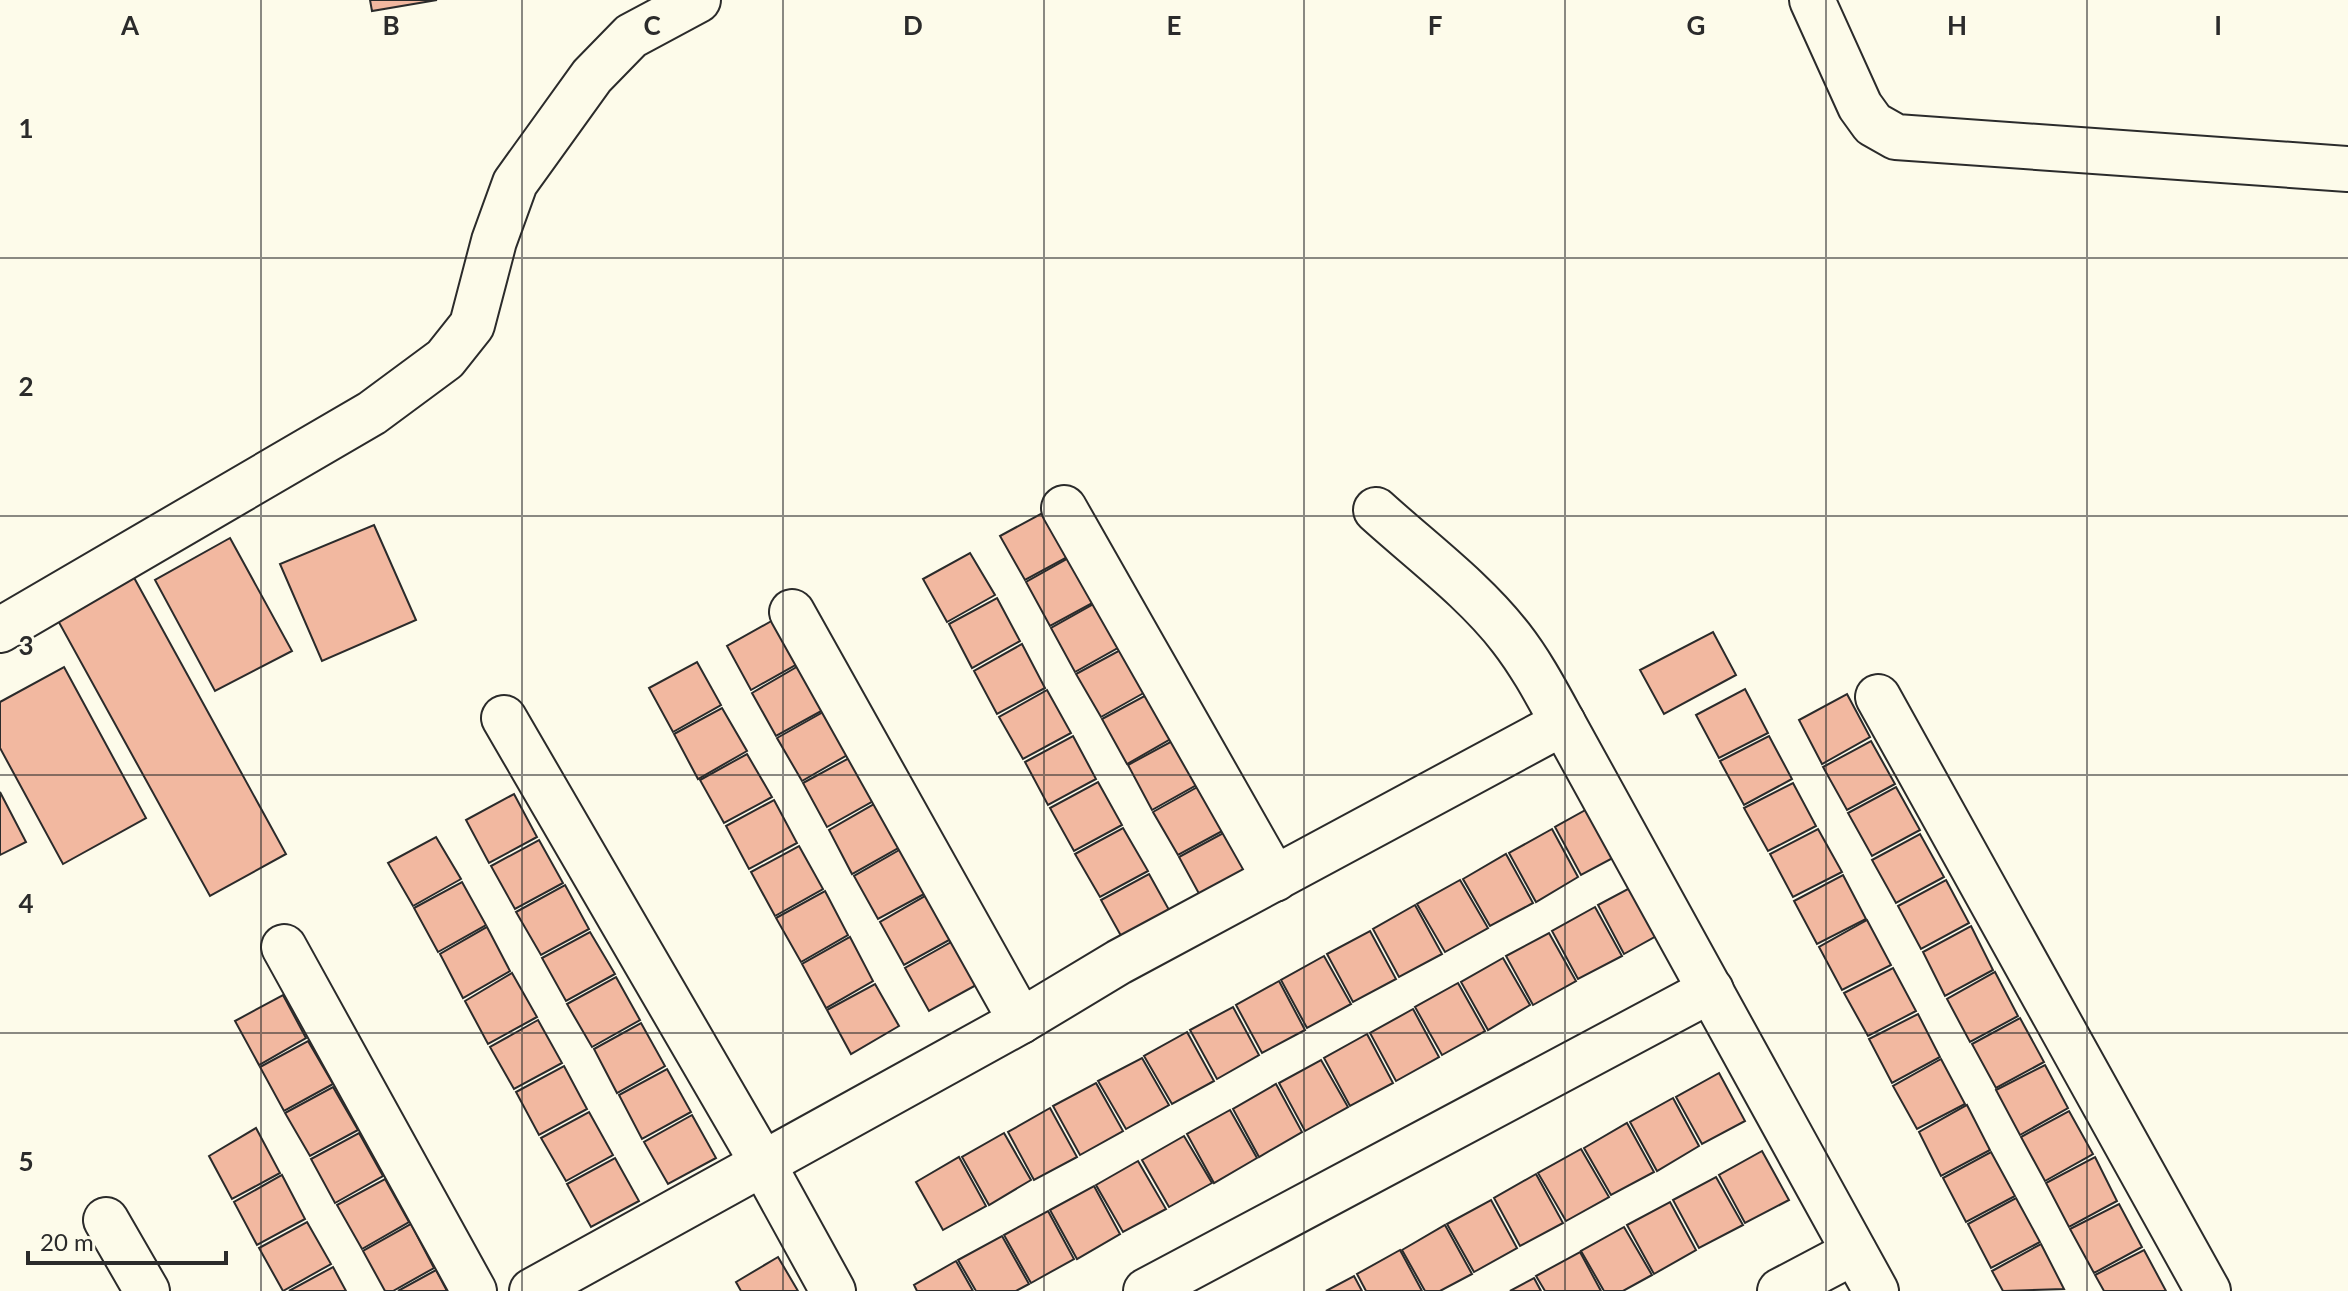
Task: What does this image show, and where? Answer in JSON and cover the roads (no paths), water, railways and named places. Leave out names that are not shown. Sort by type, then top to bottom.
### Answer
[{"type":"street","points":[[0,630],[372,413],[445,359],[472,325],[494,241],[515,183],[592,76],[631,36],[698,0]]},
{"type":"street","points":[[1812,0],[1860,106],[1873,124],[1896,137],[2348,169]]},
{"type":"street","points":[[1064,508],[1275,879]]},
{"type":"street","points":[[1376,510],[1475,599],[1510,636],[1536,673],[1876,1291]]},
{"type":"street","points":[[792,612],[1021,1021]]},
{"type":"street","points":[[1878,697],[2208,1291]]},
{"type":"street","points":[[504,718],[762,1162],[833,1291]]},
{"type":"street","points":[[532,1291],[1021,1021],[1119,962],[1563,723]]},
{"type":"street","points":[[284,947],[474,1291]]},
{"type":"street","points":[[1146,1291],[1711,990]]},
{"type":"street","points":[[106,1220],[147,1291]]},
{"type":"street","points":[[1780,1291],[1854,1252]]}]
